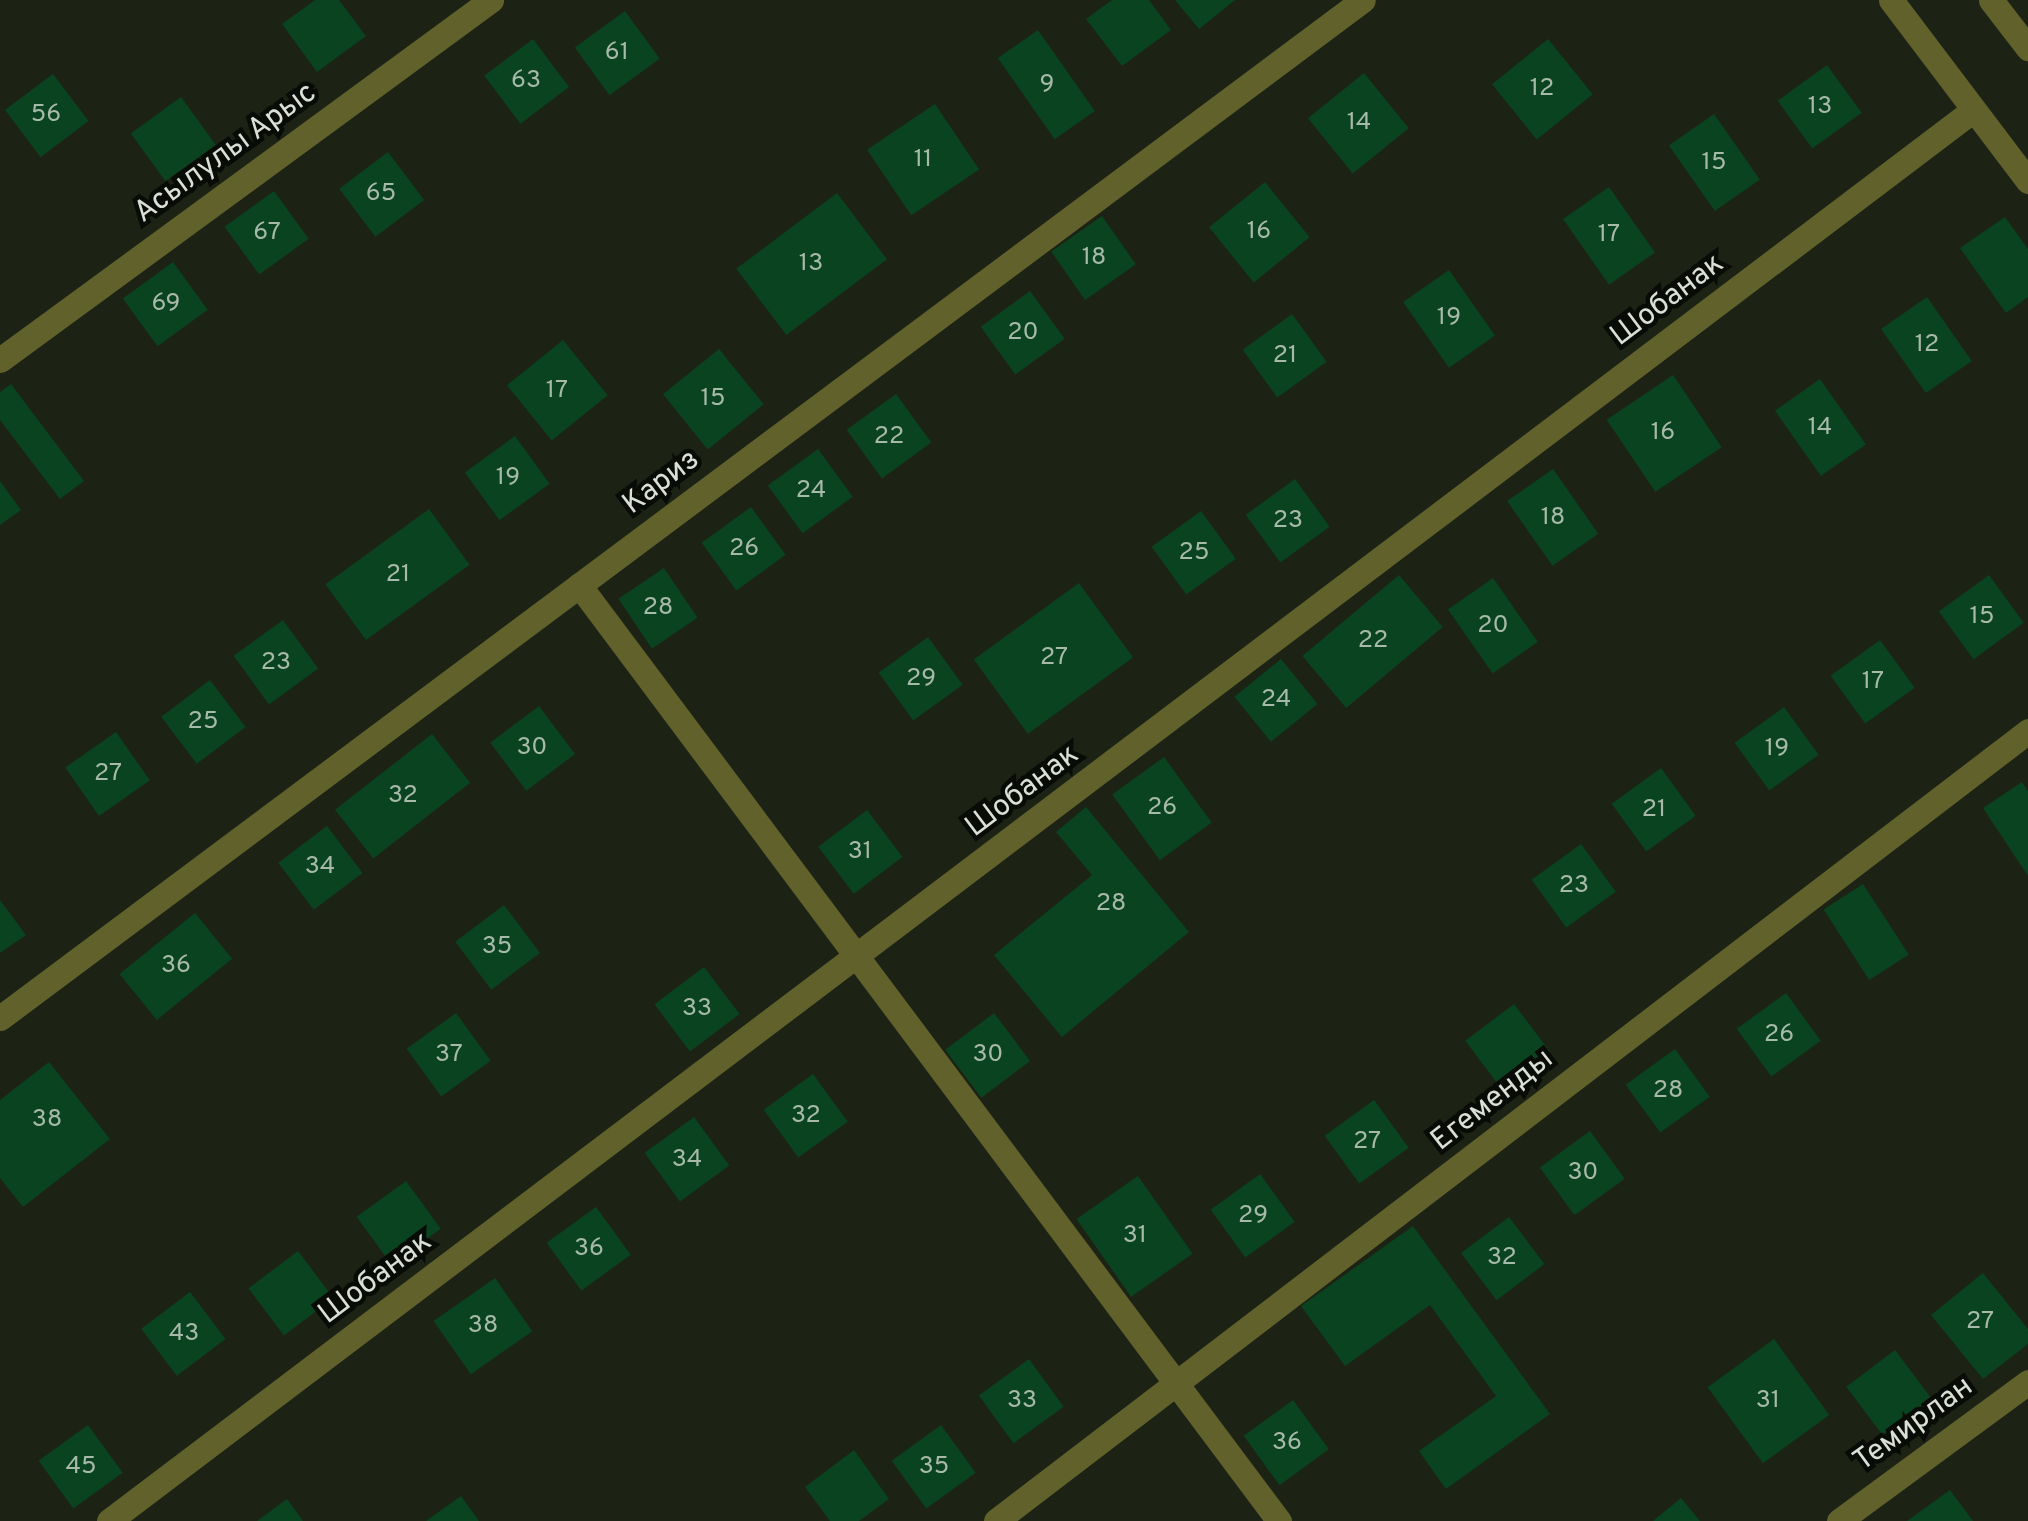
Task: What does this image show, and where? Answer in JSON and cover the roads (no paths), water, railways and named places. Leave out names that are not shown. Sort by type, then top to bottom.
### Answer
[{"type":"street","name":"Асылулы Арыс","points":[[0,360],[491,0]]},
{"type":"street","name":"Кариз","points":[[0,1018],[1363,0]]},
{"type":"street","points":[[1891,0],[2028,182]]},
{"type":"street","points":[[1990,0],[2028,48]]},
{"type":"street","name":"Шобанак","points":[[110,1521],[1973,110]]},
{"type":"street","points":[[579,585],[1279,1521]]},
{"type":"street","name":"Егеменды","points":[[996,1521],[2028,731]]},
{"type":"street","name":"Темирлан","points":[[1839,1521],[2028,1382]]}]
